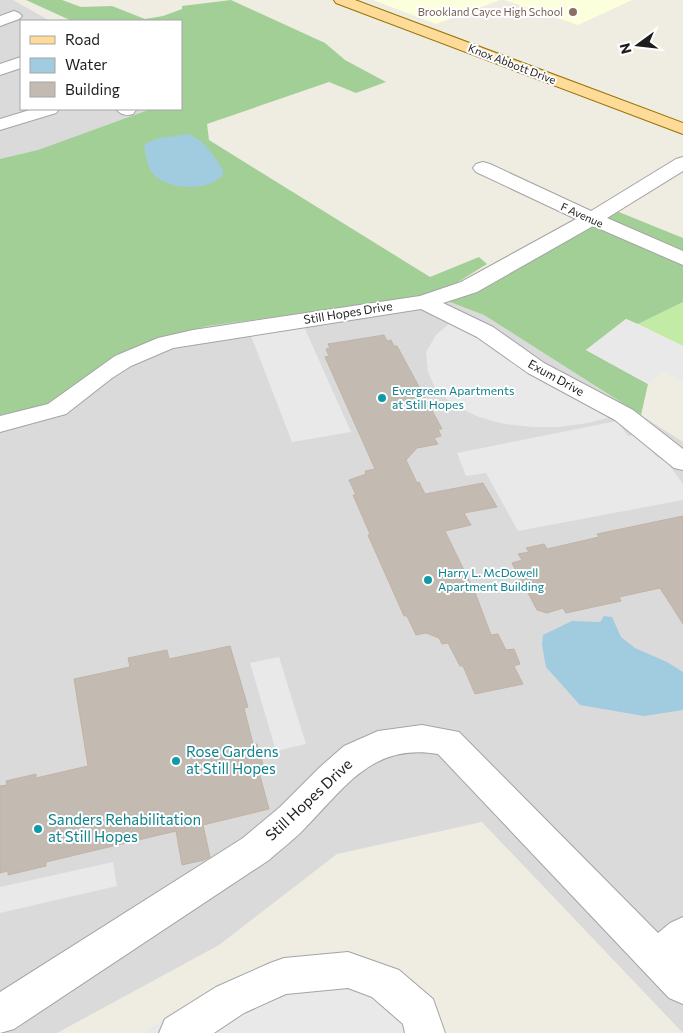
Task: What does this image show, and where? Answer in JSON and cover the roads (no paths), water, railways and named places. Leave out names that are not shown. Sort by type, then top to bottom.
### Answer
[{"type":"main road","name":"Knox Abbott Drive","points":[[341,0],[683,129]]},
{"type":"street","points":[[0,70],[20,62]]},
{"type":"street","points":[[0,125],[47,110]]},
{"type":"street","name":"Still Hopes Drive","points":[[0,424],[57,409],[122,361],[166,343],[193,337],[424,302],[470,287],[683,163]]},
{"type":"street","name":"F Avenue","points":[[483,168],[683,259]]},
{"type":"street","name":"Exum Drive","points":[[424,302],[485,332],[536,368],[624,415],[683,462]]},
{"type":"street","name":"Still Hopes Drive","points":[[0,1015],[256,849],[292,818],[332,777],[356,756],[378,745],[422,738],[447,742],[670,946],[683,986]]},
{"type":"street","points":[[178,1033],[230,1000],[284,976],[348,970],[385,983],[418,1013],[425,1033]]},
{"type":"water","points":[[188,134],[200,140],[212,154],[223,170],[223,175],[208,184],[188,187],[169,184],[154,175],[147,161],[144,145],[155,139]]},
{"type":"water","points":[[604,616],[612,617],[621,637],[635,648],[667,662],[683,672],[683,710],[644,716],[580,705],[546,667],[542,645],[543,635],[572,621],[600,622]]},
{"type":"place","name":"Brookland Cayce High School","points":[[573,12]]},
{"type":"place","name":"Evergreen Apartments at Still Hopes","points":[[382,398]]},
{"type":"place","name":"Harry L. McDowell Apartment Building","points":[[428,580]]},
{"type":"place","name":"Rose Gardens at Still Hopes","points":[[176,761]]},
{"type":"place","name":"Sanders Rehabilitation at Still Hopes","points":[[38,829]]}]
